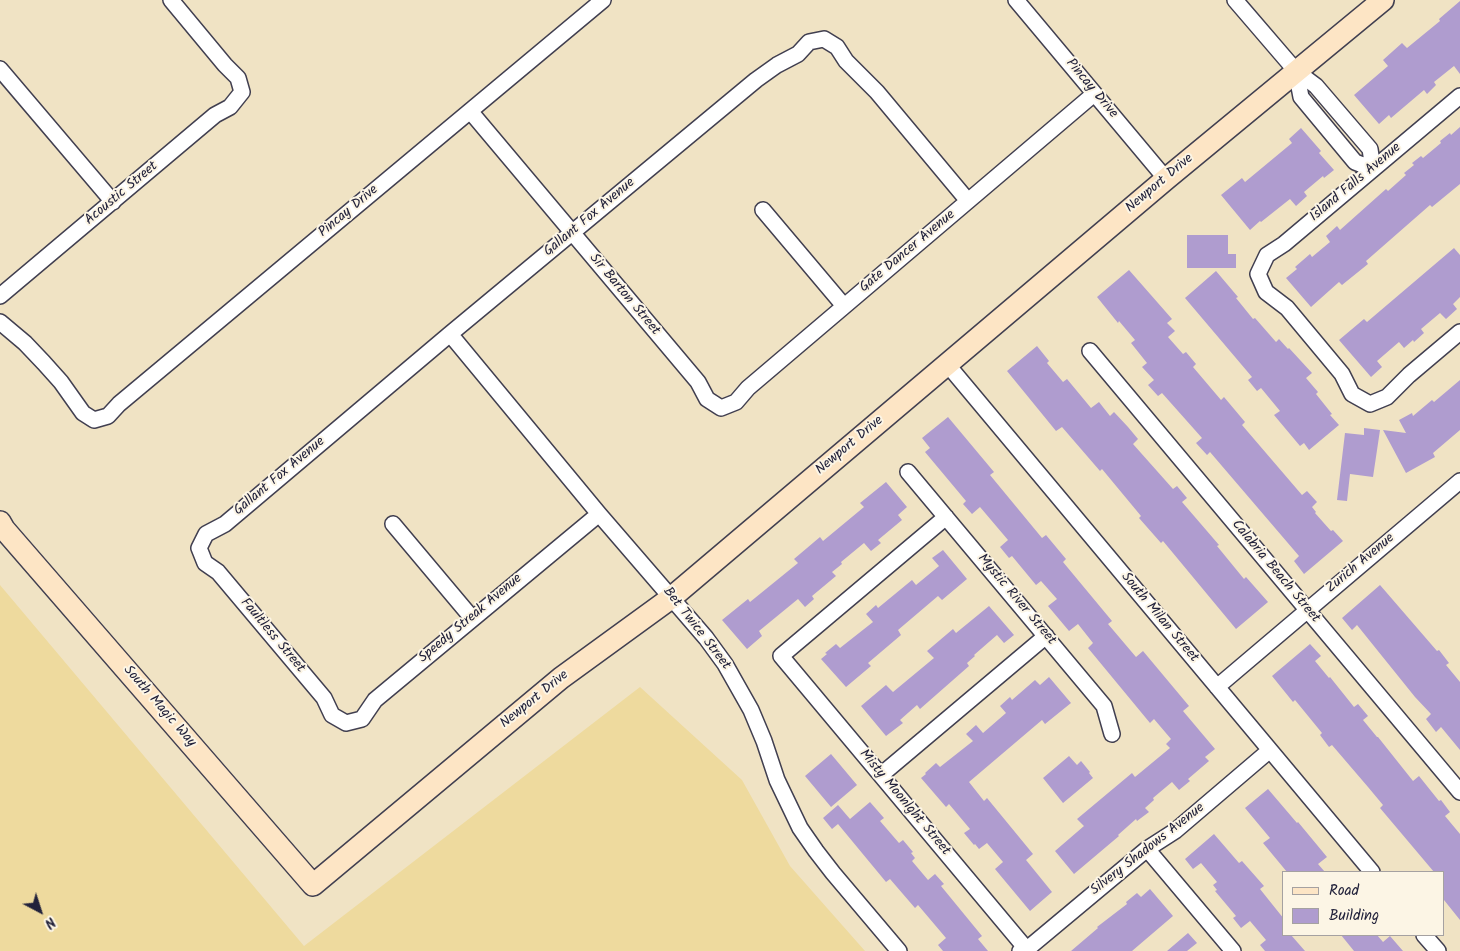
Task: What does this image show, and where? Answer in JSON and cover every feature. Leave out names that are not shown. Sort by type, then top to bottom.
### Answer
[{"type":"street","name":"Acoustic Street","points":[[0,296],[215,115],[230,107],[242,92],[238,78],[171,0]]},
{"type":"street","name":"Pincay Drive","points":[[0,322],[25,343],[44,363],[61,382],[83,413],[94,420],[108,416],[126,398],[602,0]]},
{"type":"street","name":"Pincay Drive","points":[[1016,0],[1166,179]]},
{"type":"street","points":[[1235,0],[1296,71],[1316,86],[1370,149],[1374,169]]},
{"type":"street","name":"Newport Drive","points":[[313,885],[561,678],[671,598],[1166,179],[1382,0]]},
{"type":"street","name":"Gallant Fox Avenue","points":[[198,548],[206,534],[225,524],[756,80],[777,65],[798,54],[809,42],[824,39],[837,47],[846,61],[877,92],[968,201]]},
{"type":"street","points":[[0,69],[113,202]]},
{"type":"street","name":"Gate Dancer Avenue","points":[[721,408],[736,402],[748,388],[1094,94]]},
{"type":"street","name":"Island Falls Avenue","points":[[1460,96],[1284,244],[1267,255],[1258,274],[1266,292],[1287,308],[1342,374],[1352,394],[1370,404],[1387,397],[1409,375],[1460,332]]},
{"type":"street","name":"Sir Barton Street","points":[[470,110],[698,382],[707,399],[721,408]]},
{"type":"street","points":[[764,210],[844,306]]},
{"type":"street","name":"Bet Twice Street","points":[[450,334],[599,514],[706,638],[725,664],[751,710],[777,780],[800,828],[833,873],[899,951]]},
{"type":"street","name":"Calabria Beach Street","points":[[1090,351],[1460,792]]},
{"type":"street","name":"South Milan Street","points":[[947,364],[1371,871]]},
{"type":"street","name":"Mystic River Street","points":[[908,472],[1104,706],[1112,734]]},
{"type":"street","name":"Zurich Avenue","points":[[1217,687],[1460,481]]},
{"type":"street","name":"Speedy Streak Avenue","points":[[346,724],[362,719],[375,700],[599,514]]},
{"type":"street","name":"Misty Moonlght Street","points":[[946,517],[781,656],[1025,951]]},
{"type":"street","points":[[393,524],[472,618]]},
{"type":"street","name":"South Magic Way","points":[[1,526],[313,885]]},
{"type":"street","name":"Faultless Street","points":[[198,548],[205,563],[218,572],[324,698],[332,715],[346,724]]},
{"type":"street","points":[[881,775],[1046,636]]},
{"type":"street","name":"Silvery Shadows Avenue","points":[[1025,951],[1147,849],[1175,831],[1270,750]]},
{"type":"street","points":[[1147,849],[1232,951]]},
{"type":"street","points":[[1425,936],[1438,951]]},
{"type":"sand","points":[[0,585],[304,946],[640,687],[742,780],[790,866],[865,951],[0,951]]},
{"type":"building","points":[[1460,1],[1460,74],[1454,66],[1434,82],[1436,85],[1427,94],[1424,90],[1391,118],[1389,115],[1379,124],[1354,95],[1388,66],[1383,60],[1402,43],[1407,48],[1440,21],[1439,19]]},
{"type":"building","points":[[1460,127],[1460,184],[1432,207],[1430,205],[1366,261],[1368,264],[1342,285],[1339,282],[1311,307],[1286,278],[1297,269],[1295,267],[1310,254],[1312,257],[1330,242],[1326,236],[1337,226],[1340,230],[1386,189],[1388,191],[1406,175],[1404,173],[1414,165],[1412,163],[1421,156],[1423,158],[1441,143],[1440,141]]},
{"type":"building","points":[[1301,128],[1321,151],[1319,153],[1334,170],[1324,178],[1323,176],[1304,192],[1307,196],[1296,206],[1290,199],[1250,230],[1221,195],[1242,178],[1245,182],[1292,143],[1289,139]]},
{"type":"building","points":[[1187,235],[1228,235],[1228,254],[1236,254],[1236,268],[1187,268]]},
{"type":"building","points":[[1454,248],[1460,255],[1460,297],[1453,304],[1457,309],[1446,319],[1440,313],[1421,329],[1424,333],[1404,348],[1399,342],[1377,361],[1382,367],[1371,377],[1339,340],[1364,319],[1367,322]]},
{"type":"building","points":[[1129,270],[1172,319],[1167,323],[1175,331],[1168,337],[1183,354],[1186,352],[1196,364],[1193,367],[1221,400],[1224,397],[1245,422],[1242,425],[1302,495],[1307,491],[1317,502],[1312,507],[1315,513],[1343,541],[1304,574],[1294,561],[1299,556],[1210,452],[1207,455],[1196,443],[1202,438],[1162,393],[1158,396],[1148,385],[1154,380],[1142,367],[1147,363],[1131,343],[1135,340],[1097,297]]},
{"type":"building","points":[[1216,271],[1238,297],[1236,298],[1253,319],[1255,318],[1276,342],[1279,339],[1289,348],[1312,373],[1306,378],[1318,392],[1316,394],[1339,425],[1309,450],[1304,443],[1300,446],[1274,415],[1280,411],[1261,388],[1257,391],[1248,380],[1252,377],[1185,298]]},
{"type":"building","points":[[1037,346],[1049,361],[1047,363],[1063,382],[1067,379],[1091,408],[1099,402],[1110,416],[1114,412],[1128,427],[1138,439],[1133,444],[1173,489],[1177,486],[1187,498],[1182,502],[1219,545],[1217,546],[1244,579],[1246,577],[1268,602],[1236,629],[1163,541],[1161,543],[1139,518],[1141,516],[1102,469],[1100,471],[1062,427],[1056,431],[1007,371]]},
{"type":"building","points":[[1460,380],[1460,430],[1433,453],[1435,457],[1406,473],[1383,430],[1406,433],[1399,420],[1412,413],[1413,416],[1432,400],[1434,402]]},
{"type":"building","points":[[948,417],[994,472],[990,475],[1042,538],[1046,535],[1066,559],[1063,562],[1112,621],[1108,624],[1136,657],[1143,651],[1189,706],[1183,711],[1215,749],[1205,757],[1209,761],[1188,779],[1190,781],[1179,790],[1172,782],[1153,798],[1154,800],[1145,808],[1149,812],[1137,821],[1136,819],[1074,874],[1055,851],[1084,826],[1077,819],[1132,773],[1135,777],[1170,748],[1166,744],[1171,739],[1154,719],[1150,723],[1088,648],[1093,643],[1078,624],[1069,631],[1048,606],[1057,599],[1041,581],[1036,585],[1012,556],[1009,558],[1000,547],[1008,540],[980,507],[972,514],[963,504],[966,501],[925,452],[930,448],[922,438]]},
{"type":"building","points":[[1364,428],[1380,430],[1373,477],[1350,474],[1347,501],[1337,500],[1345,433],[1364,435]]},
{"type":"building","points":[[886,482],[907,507],[898,515],[902,520],[878,540],[881,543],[871,551],[864,543],[841,562],[842,564],[832,572],[836,576],[812,596],[814,599],[805,607],[798,599],[759,631],[762,636],[747,649],[722,620],[748,599],[750,602],[798,563],[794,559],[820,537],[823,541],[864,507],[860,503]]},
{"type":"building","points":[[943,550],[967,579],[942,600],[938,596],[898,630],[901,635],[868,663],[871,666],[846,687],[821,659],[827,654],[825,653],[836,644],[840,648],[873,622],[866,614],[876,605],[878,608],[912,580],[916,585],[939,566],[932,558]]},
{"type":"building","points":[[1380,585],[1437,651],[1439,650],[1449,663],[1446,665],[1460,682],[1460,750],[1441,727],[1436,732],[1426,719],[1431,714],[1357,625],[1352,630],[1342,618]]},
{"type":"building","points":[[989,606],[1014,635],[1004,643],[997,635],[974,655],[967,663],[969,666],[920,709],[917,705],[900,720],[903,723],[886,736],[861,706],[886,685],[893,692],[934,658],[927,651],[953,629],[956,633]]},
{"type":"building","points":[[1310,644],[1321,656],[1315,661],[1354,707],[1358,704],[1368,716],[1363,720],[1413,781],[1419,776],[1439,801],[1441,800],[1450,812],[1445,816],[1460,834],[1460,920],[1445,901],[1445,871],[1433,871],[1380,808],[1383,805],[1332,745],[1329,747],[1320,735],[1322,733],[1272,676]]},
{"type":"building","points":[[1049,677],[1071,703],[1045,724],[1042,720],[969,782],[984,801],[987,798],[1033,854],[1026,860],[1052,892],[1030,911],[995,869],[1003,862],[987,843],[979,849],[974,845],[964,833],[970,829],[949,804],[946,807],[921,778],[936,763],[940,767],[973,741],[966,734],[976,725],[983,733],[1006,713],[1000,706],[1010,697],[1012,700],[1035,680],[1040,685]]},
{"type":"building","points":[[831,754],[857,785],[831,807],[805,776]]},
{"type":"building","points":[[1069,756],[1077,765],[1081,761],[1093,778],[1063,803],[1043,778]]},
{"type":"building","points":[[1268,789],[1327,857],[1318,864],[1324,871],[1286,871],[1263,843],[1270,838],[1245,808]]},
{"type":"building","points":[[870,802],[884,818],[880,821],[899,843],[903,840],[913,852],[911,853],[915,858],[912,861],[928,880],[935,874],[944,884],[941,886],[982,936],[978,939],[988,951],[943,951],[938,945],[946,938],[918,905],[915,908],[890,879],[886,882],[838,824],[832,829],[823,818],[838,805],[850,819]]},
{"type":"building","points":[[1214,834],[1239,863],[1242,861],[1264,886],[1260,889],[1282,916],[1282,936],[1292,936],[1305,951],[1265,951],[1260,945],[1266,940],[1250,921],[1241,928],[1233,918],[1236,916],[1215,891],[1217,890],[1213,885],[1217,882],[1201,863],[1193,869],[1185,859]]},
{"type":"building","points":[[1150,889],[1173,916],[1132,951],[1071,951],[1097,927],[1127,904],[1126,902],[1137,893],[1141,897]]},
{"type":"building","points":[[1188,933],[1197,943],[1187,951],[1167,951]]},
{"type":"building","points":[[1342,936],[1378,936],[1383,942],[1390,936],[1403,951],[1354,951]]}]
